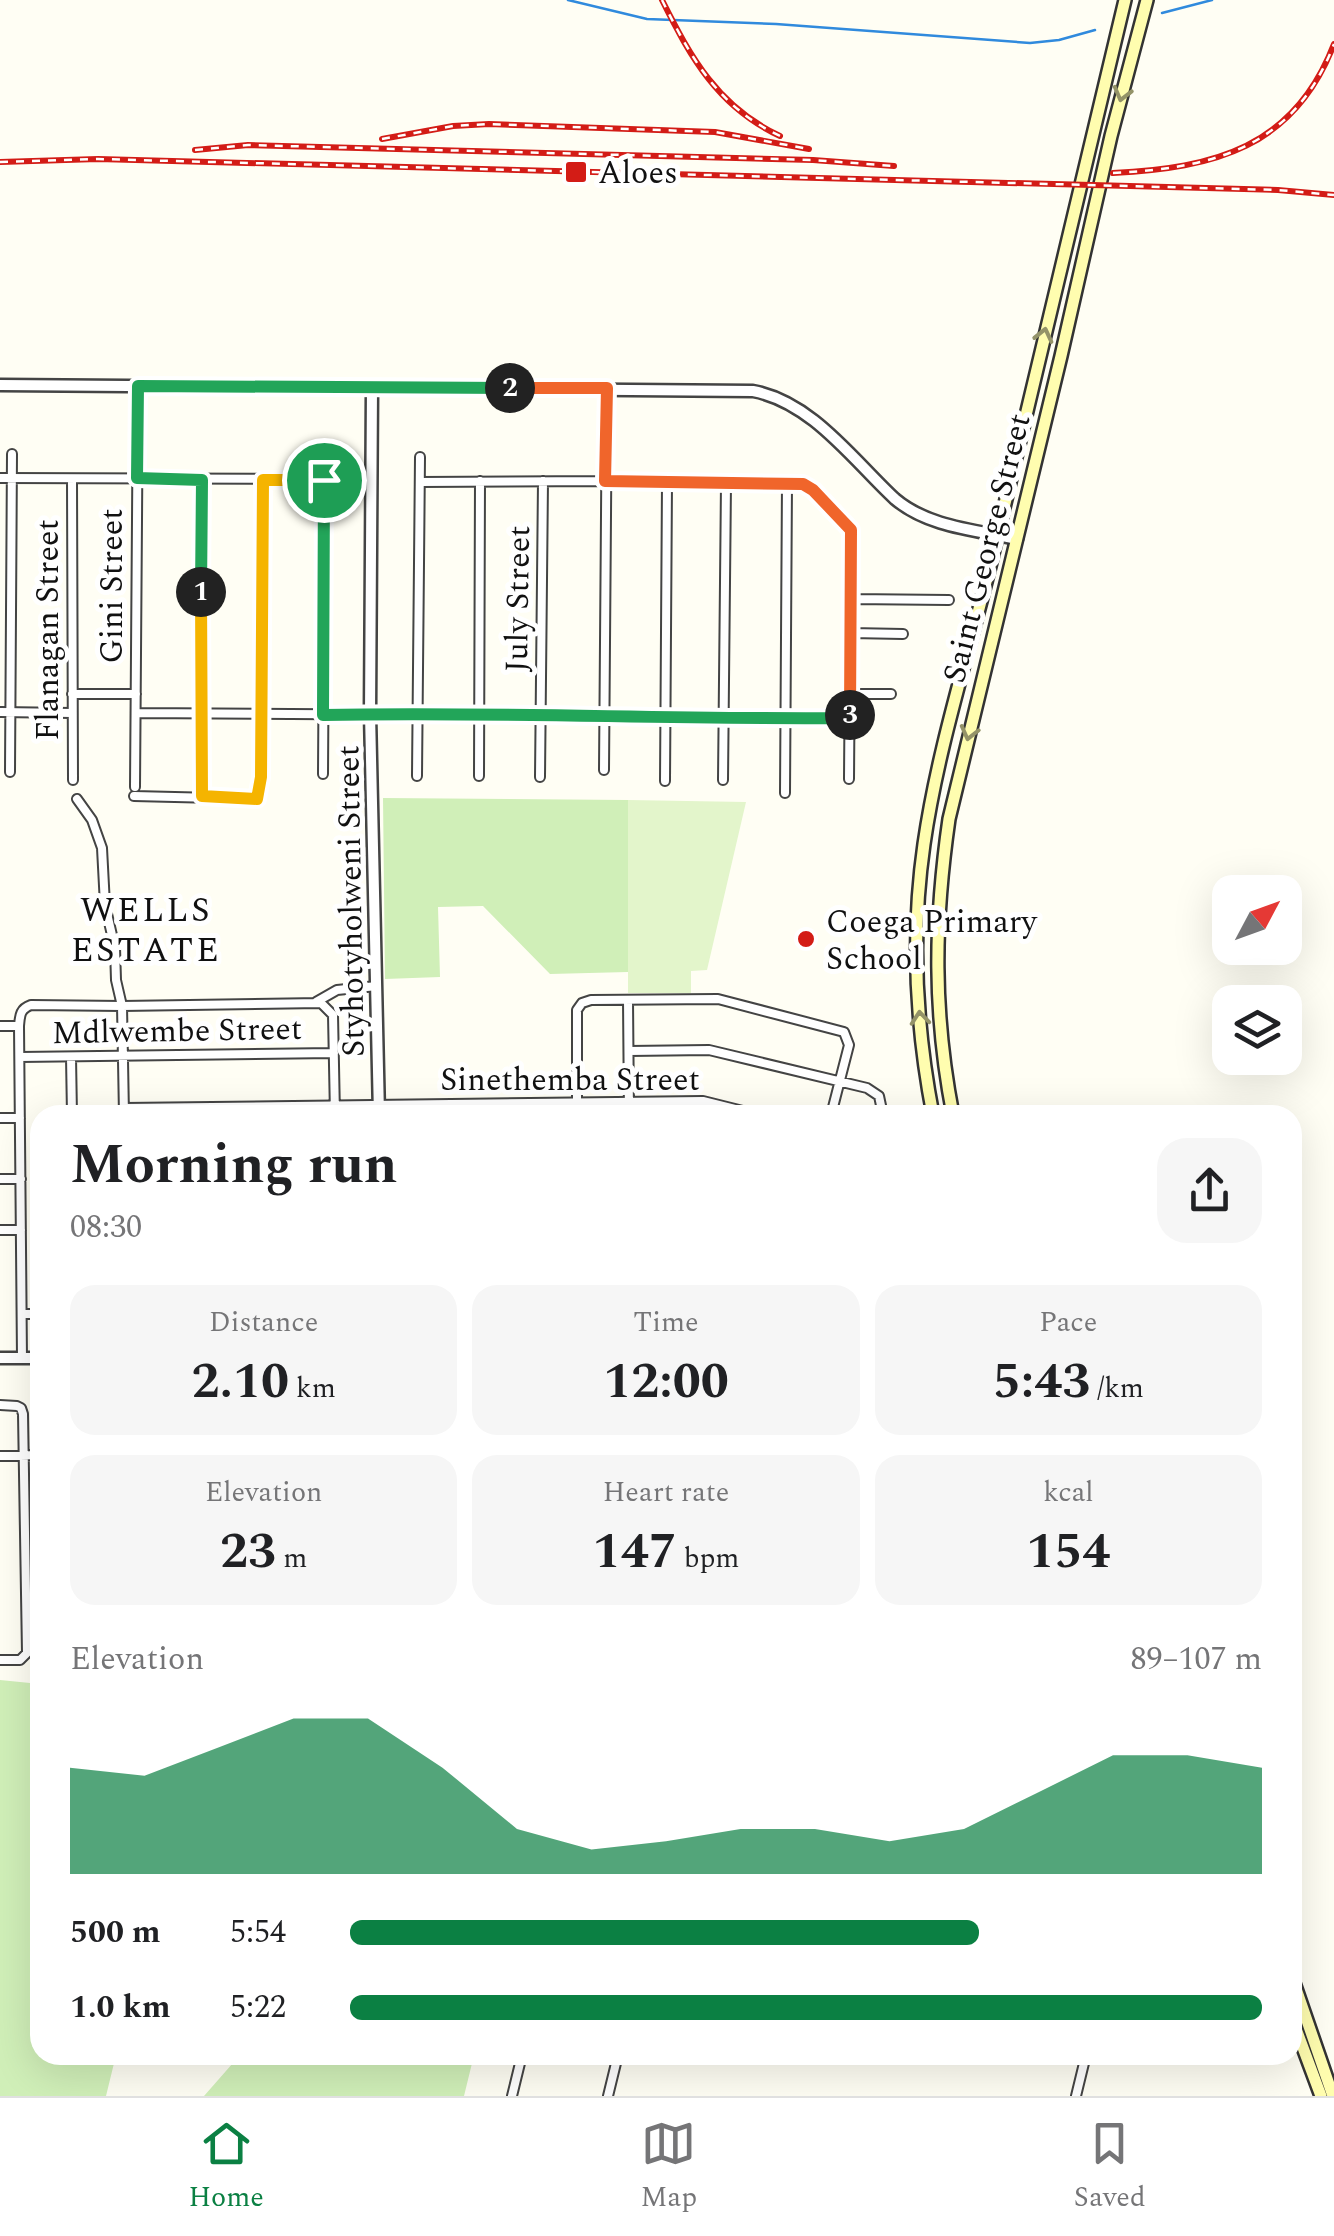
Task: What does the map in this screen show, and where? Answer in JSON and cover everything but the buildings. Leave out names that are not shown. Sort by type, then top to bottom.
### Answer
[{"type":"main road","name":"Saint George Street","points":[[931,1105],[919,1007],[918,940],[922,866],[936,782],[1125,0]]},
{"type":"main road","name":"Saint George Street","points":[[951,1105],[937,993],[948,819],[1147,0]]},
{"type":"main road","points":[[1302,2005],[1334,2096]]},
{"type":"main road","points":[[1302,2045],[1321,2096]]},
{"type":"street","points":[[0,385],[742,390],[780,398],[808,414],[903,506],[934,521],[1017,539]]},
{"type":"street","name":"Gini Street","points":[[138,386],[134,792],[202,796]]},
{"type":"street","name":"Styhotyholweni Street","points":[[372,387],[370,714],[380,1105]]},
{"type":"street","points":[[604,770],[607,388]]},
{"type":"street","points":[[10,772],[12,454]]},
{"type":"street","points":[[418,776],[420,457]]},
{"type":"street","points":[[322,774],[324,461]]},
{"type":"street","points":[[0,478],[324,480]]},
{"type":"street","name":"Flanagan Street","points":[[72,478],[73,780]]},
{"type":"street","points":[[202,480],[202,796],[257,799],[261,777],[263,480]]},
{"type":"street","points":[[479,776],[480,481]]},
{"type":"street","name":"July Street","points":[[540,777],[543,481]]},
{"type":"street","points":[[420,482],[808,486],[848,524],[852,540],[849,779]]},
{"type":"street","points":[[666,781],[667,483]]},
{"type":"street","points":[[724,780],[726,483]]},
{"type":"street","points":[[785,793],[787,483]]},
{"type":"street","points":[[852,599],[949,600]]},
{"type":"street","points":[[851,633],[904,634]]},
{"type":"street","points":[[72,694],[136,694]]},
{"type":"street","points":[[850,694],[890,694]]},
{"type":"street","points":[[0,712],[72,712]]},
{"type":"street","points":[[136,713],[850,718]]},
{"type":"street","points":[[77,799],[92,820],[102,848],[106,906],[122,1006],[124,1105]]},
{"type":"street","points":[[316,1002],[337,990],[377,986]]},
{"type":"street","points":[[577,1103],[579,1006],[591,1000],[718,1000],[841,1030],[849,1045],[834,1105]]},
{"type":"street","points":[[628,1000],[629,1103]]},
{"type":"street","points":[[22,1358],[21,1011],[31,1005],[316,1002],[333,1015],[335,1105]]},
{"type":"street","points":[[0,1026],[19,1026]]},
{"type":"street","points":[[629,1051],[709,1050],[874,1091],[882,1105]]},
{"type":"street","name":"Mdlwembe Street","points":[[20,1057],[334,1053]]},
{"type":"street","points":[[71,1057],[72,1105]]},
{"type":"street","name":"Sinethemba Street","points":[[417,1105],[703,1101],[719,1105]]},
{"type":"street","points":[[0,1118],[20,1118]]},
{"type":"street","points":[[0,1179],[21,1179]]},
{"type":"street","points":[[0,1230],[21,1230]]},
{"type":"street","points":[[22,1314],[30,1314]]},
{"type":"street","points":[[0,1358],[30,1358]]},
{"type":"street","points":[[0,1405],[21,1408],[27,1653],[20,1660],[0,1660]]},
{"type":"street","points":[[0,1456],[30,1456]]},
{"type":"street","points":[[512,2096],[520,2065]]},
{"type":"street","points":[[608,2096],[616,2065]]},
{"type":"street","points":[[1076,2096],[1084,2065]]},
{"type":"green space","points":[[383,798],[628,800],[628,972],[550,974],[483,906],[438,907],[440,977],[385,979]]},
{"type":"green space","points":[[628,800],[746,802],[707,970],[691,971],[691,993],[628,993]]},
{"type":"green space","points":[[0,1680],[30,1683],[30,2065],[114,2065],[106,2096],[0,2096]]},
{"type":"green space","points":[[231,2065],[472,2065],[464,2096],[204,2096]]},
{"type":"waterway","points":[[568,0],[647,19],[776,24],[1030,43],[1095,30]]},
{"type":"waterway","points":[[1162,13],[1212,0]]},
{"type":"railway","points":[[662,0],[696,61],[723,96],[739,111],[780,136]]},
{"type":"railway","points":[[1113,173],[1185,165],[1246,146],[1297,107],[1317,79],[1334,44]]},
{"type":"railway","points":[[382,139],[453,126],[489,124],[715,132],[809,149]]},
{"type":"railway","points":[[195,150],[248,145],[813,160],[894,166]]},
{"type":"railway","points":[[0,162],[98,159],[1278,190],[1334,195]]},
{"type":"place","name":"Aloes","points":[[576,172]]},
{"type":"place","name":"Coega Primary School","points":[[806,939]]},
{"type":"district","name":"WELLS ESTATE","points":[[146,929]]},
{"type":"route","points":[[138,386],[607,388],[605,481],[803,484],[848,524],[852,540],[850,718],[323,715],[324,480],[263,480],[260,787],[257,799],[202,796],[202,480],[137,478],[138,386]]}]
